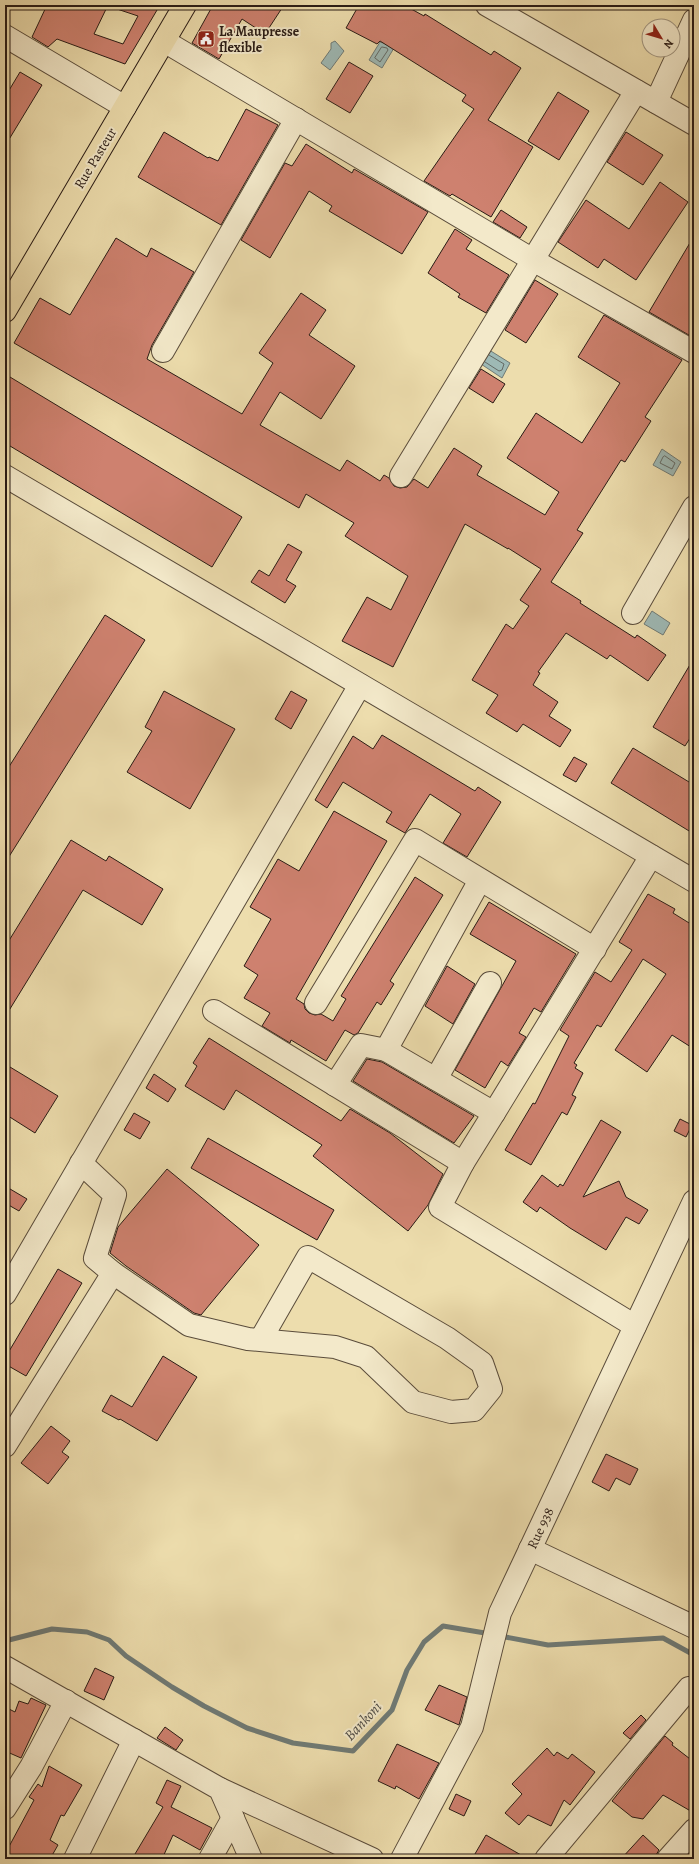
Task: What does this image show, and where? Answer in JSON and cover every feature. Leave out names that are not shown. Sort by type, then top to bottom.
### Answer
[{"type":"main road","name":"Rue Pasteur","points":[[5,311],[185,5]]},
{"type":"street","points":[[487,5],[694,124]]},
{"type":"street","points":[[656,102],[694,20]]},
{"type":"street","points":[[5,36],[125,107]]},
{"type":"street","points":[[164,41],[533,260],[694,352]]},
{"type":"street","points":[[401,476],[636,91]]},
{"type":"street","points":[[162,351],[296,119]]},
{"type":"street","points":[[5,476],[694,881]]},
{"type":"street","points":[[633,613],[694,507]]},
{"type":"street","points":[[5,1294],[360,685]]},
{"type":"street","points":[[316,1003],[415,840],[594,949]]},
{"type":"street","points":[[635,1326],[440,1207],[463,1163],[651,856]]},
{"type":"street","points":[[386,1050],[480,880]]},
{"type":"street","points":[[436,1079],[490,983]]},
{"type":"street","points":[[214,1011],[463,1163]]},
{"type":"street","points":[[335,1085],[361,1045],[386,1050],[494,1113]]},
{"type":"street","points":[[81,1162],[115,1195],[95,1258],[188,1325],[248,1339],[335,1347],[366,1357],[413,1402],[451,1412],[474,1410],[491,1389],[482,1363],[465,1350],[429,1327],[308,1257],[261,1339]]},
{"type":"street","name":"Rue 938","points":[[402,1859],[472,1727],[500,1613],[694,1200]]},
{"type":"street","points":[[5,1446],[114,1273]]},
{"type":"street","points":[[530,1549],[694,1627]]},
{"type":"street","points":[[5,1667],[66,1700],[220,1789],[372,1859]]},
{"type":"street","points":[[546,1859],[689,1688]]},
{"type":"street","points":[[5,1808],[31,1767],[66,1700]]},
{"type":"street","points":[[75,1859],[134,1740]]},
{"type":"street","points":[[220,1789],[251,1859]]},
{"type":"street","points":[[210,1859],[233,1818]]},
{"type":"street","points":[[668,1859],[694,1830]]},
{"type":"water","points":[[335,41],[344,51],[330,70],[321,63],[331,49],[331,43]]},
{"type":"water","points":[[380,42],[394,48],[382,68],[369,60]]},
{"type":"water","points":[[486,348],[510,363],[502,378],[478,362]]},
{"type":"water","points":[[662,449],[681,462],[673,476],[653,465]]},
{"type":"water","points":[[652,611],[670,623],[663,635],[644,624]]},
{"type":"building","points":[[47,5],[108,5],[94,34],[123,44],[138,16],[111,7],[112,5],[160,5],[125,64],[57,39],[48,47],[32,37]]},
{"type":"building","points":[[213,5],[284,5],[265,34],[242,19],[219,59],[192,43]]},
{"type":"building","points":[[359,5],[404,5],[424,16],[425,14],[491,55],[494,51],[521,68],[488,120],[533,147],[491,217],[452,194],[450,196],[424,181],[474,109],[462,101],[466,95],[380,41],[377,44],[346,28]]},
{"type":"building","points":[[349,62],[373,76],[350,113],[326,99]]},
{"type":"building","points":[[20,72],[42,85],[5,146],[5,97]]},
{"type":"building","points":[[558,92],[589,111],[559,160],[528,141]]},
{"type":"building","points":[[246,109],[278,125],[221,225],[138,177],[164,132],[208,158],[209,157],[218,161]]},
{"type":"building","points":[[626,132],[663,155],[643,185],[607,162]]},
{"type":"building","points":[[306,144],[352,173],[354,169],[428,212],[402,254],[329,211],[332,206],[309,191],[270,258],[241,240],[285,163],[292,166]]},
{"type":"building","points":[[660,182],[688,202],[636,280],[604,259],[598,268],[558,242],[586,200],[629,229]]},
{"type":"building","points":[[501,210],[527,227],[520,238],[493,222]]},
{"type":"building","points":[[455,229],[472,240],[466,249],[509,275],[486,313],[458,297],[460,294],[428,273]]},
{"type":"building","points":[[694,236],[694,338],[649,312]]},
{"type":"building","points":[[116,238],[147,257],[151,248],[194,272],[152,345],[147,359],[242,414],[273,363],[259,353],[301,293],[326,310],[309,335],[355,366],[321,419],[280,392],[260,425],[340,471],[347,460],[380,481],[384,475],[389,478],[394,486],[400,488],[407,487],[414,479],[428,488],[454,448],[482,466],[477,475],[545,515],[559,492],[507,458],[536,413],[582,443],[620,383],[578,357],[604,315],[682,360],[645,417],[651,421],[625,462],[621,460],[577,530],[583,533],[551,582],[581,601],[580,603],[635,638],[637,635],[666,655],[648,681],[610,655],[607,659],[566,633],[538,672],[540,673],[533,685],[558,702],[549,716],[571,730],[560,747],[523,724],[517,732],[486,713],[498,695],[472,680],[506,624],[513,629],[529,606],[520,600],[541,569],[508,548],[465,524],[393,667],[342,641],[367,597],[391,610],[408,576],[345,536],[354,523],[306,494],[299,508],[14,343],[40,298],[70,315]]},
{"type":"building","points":[[535,280],[558,294],[526,343],[505,330]]},
{"type":"building","points":[[481,369],[505,384],[493,403],[469,388]]},
{"type":"building","points":[[5,374],[242,517],[212,567],[5,443]]},
{"type":"building","points":[[288,544],[302,552],[286,580],[296,586],[285,603],[251,582],[259,570],[269,576]]},
{"type":"building","points":[[105,615],[145,640],[5,863],[5,773]]},
{"type":"building","points":[[694,658],[694,732],[685,746],[653,727]]},
{"type":"building","points":[[164,691],[235,729],[190,809],[127,772],[152,731],[145,727]]},
{"type":"building","points":[[291,691],[307,700],[291,729],[275,719]]},
{"type":"building","points":[[382,735],[475,791],[478,787],[501,802],[467,857],[443,843],[461,814],[430,794],[405,833],[386,822],[392,812],[343,782],[327,808],[315,800],[353,736],[373,749]]},
{"type":"building","points":[[633,748],[694,785],[694,834],[611,783]]},
{"type":"building","points":[[574,757],[587,764],[576,782],[563,775]]},
{"type":"building","points":[[334,811],[387,841],[296,999],[304,1004],[305,1009],[309,1013],[315,1015],[321,1014],[333,1021],[346,999],[341,996],[415,877],[443,895],[390,981],[394,984],[381,1005],[377,1002],[358,1033],[354,1035],[345,1030],[326,1061],[291,1040],[290,1043],[262,1026],[270,1013],[244,998],[258,975],[244,966],[271,919],[250,907],[278,859],[299,871]]},
{"type":"building","points":[[71,840],[106,861],[109,856],[163,889],[142,925],[83,890],[5,1017],[5,947]]},
{"type":"building","points":[[648,894],[675,909],[673,913],[694,926],[694,1049],[672,1035],[647,1072],[615,1050],[666,974],[643,959],[601,1027],[597,1025],[574,1063],[577,1065],[575,1068],[583,1073],[572,1095],[576,1097],[567,1115],[562,1112],[531,1165],[505,1150],[533,1103],[535,1104],[569,1036],[560,1030],[595,972],[611,982],[632,950],[619,942]]},
{"type":"building","points":[[489,902],[576,954],[541,1012],[534,1008],[519,1033],[526,1037],[508,1066],[501,1061],[485,1088],[455,1070],[516,961],[470,934]]},
{"type":"building","points":[[447,966],[475,984],[453,1024],[425,1006]]},
{"type":"building","points":[[209,1038],[341,1121],[350,1109],[390,1133],[443,1174],[428,1205],[408,1231],[313,1156],[322,1145],[236,1090],[224,1110],[185,1086],[197,1066],[193,1063]]},
{"type":"building","points":[[367,1059],[382,1062],[474,1116],[454,1143],[353,1081]]},
{"type":"building","points":[[5,1064],[58,1096],[35,1133],[5,1114]]},
{"type":"building","points":[[154,1074],[176,1089],[168,1102],[146,1088]]},
{"type":"building","points":[[134,1113],[150,1122],[140,1139],[124,1130]]},
{"type":"building","points":[[680,1119],[692,1125],[686,1137],[674,1131]]},
{"type":"building","points":[[601,1120],[621,1132],[583,1197],[619,1181],[626,1197],[648,1210],[639,1224],[626,1217],[606,1250],[570,1228],[540,1207],[537,1212],[523,1202],[542,1175],[558,1187],[560,1184],[563,1186]]},
{"type":"building","points":[[208,1138],[334,1210],[317,1240],[191,1168]]},
{"type":"building","points":[[167,1169],[259,1245],[201,1315],[194,1313],[126,1266],[110,1253],[118,1227]]},
{"type":"building","points":[[5,1186],[27,1199],[19,1211],[5,1203]]},
{"type":"building","points":[[58,1269],[82,1283],[26,1376],[5,1364],[5,1358]]},
{"type":"building","points":[[163,1356],[197,1377],[157,1441],[120,1419],[119,1420],[102,1411],[111,1395],[132,1407]]},
{"type":"building","points":[[51,1426],[70,1441],[62,1452],[69,1457],[48,1484],[21,1463]]},
{"type":"building","points":[[606,1454],[638,1469],[630,1485],[616,1478],[609,1491],[592,1482]]},
{"type":"building","points":[[95,1668],[114,1677],[104,1700],[84,1691]]},
{"type":"building","points":[[439,1685],[467,1697],[459,1725],[425,1710]]},
{"type":"building","points":[[31,1698],[46,1705],[21,1758],[5,1751],[5,1707],[15,1712],[19,1701],[28,1704]]},
{"type":"building","points":[[641,1715],[646,1720],[630,1739],[623,1733]]},
{"type":"building","points":[[165,1727],[183,1740],[176,1750],[157,1738]]},
{"type":"building","points":[[665,1736],[673,1743],[672,1745],[694,1762],[694,1813],[663,1795],[643,1819],[632,1817],[612,1801]]},
{"type":"building","points":[[397,1744],[439,1763],[419,1799],[396,1786],[395,1789],[378,1781]]},
{"type":"building","points":[[547,1748],[554,1756],[557,1752],[568,1759],[572,1754],[595,1772],[570,1805],[564,1800],[551,1826],[528,1815],[519,1825],[505,1813],[522,1794],[512,1784]]},
{"type":"building","points":[[49,1766],[82,1785],[64,1816],[61,1815],[50,1840],[58,1845],[50,1859],[5,1859],[5,1854],[34,1800],[29,1797],[38,1784],[42,1787]]},
{"type":"building","points":[[167,1780],[181,1786],[171,1807],[212,1828],[200,1850],[173,1835],[162,1859],[132,1859],[163,1807],[156,1803]]},
{"type":"building","points":[[456,1794],[471,1801],[464,1816],[449,1809]]},
{"type":"building","points":[[486,1835],[528,1859],[472,1859]]},
{"type":"building","points":[[643,1835],[659,1850],[653,1859],[621,1859]]},
{"type":"waterway","name":"Bankoni","points":[[5,1641],[52,1629],[87,1632],[109,1640],[126,1656],[172,1687],[204,1706],[247,1728],[293,1743],[353,1751],[392,1710],[407,1670],[424,1642],[443,1626],[491,1634]]},
{"type":"waterway","name":"Bankoni","points":[[500,1636],[548,1645],[663,1638],[694,1655]]},
{"type":"place","name":"La Maupresse flexible","points":[[206,39]]}]
